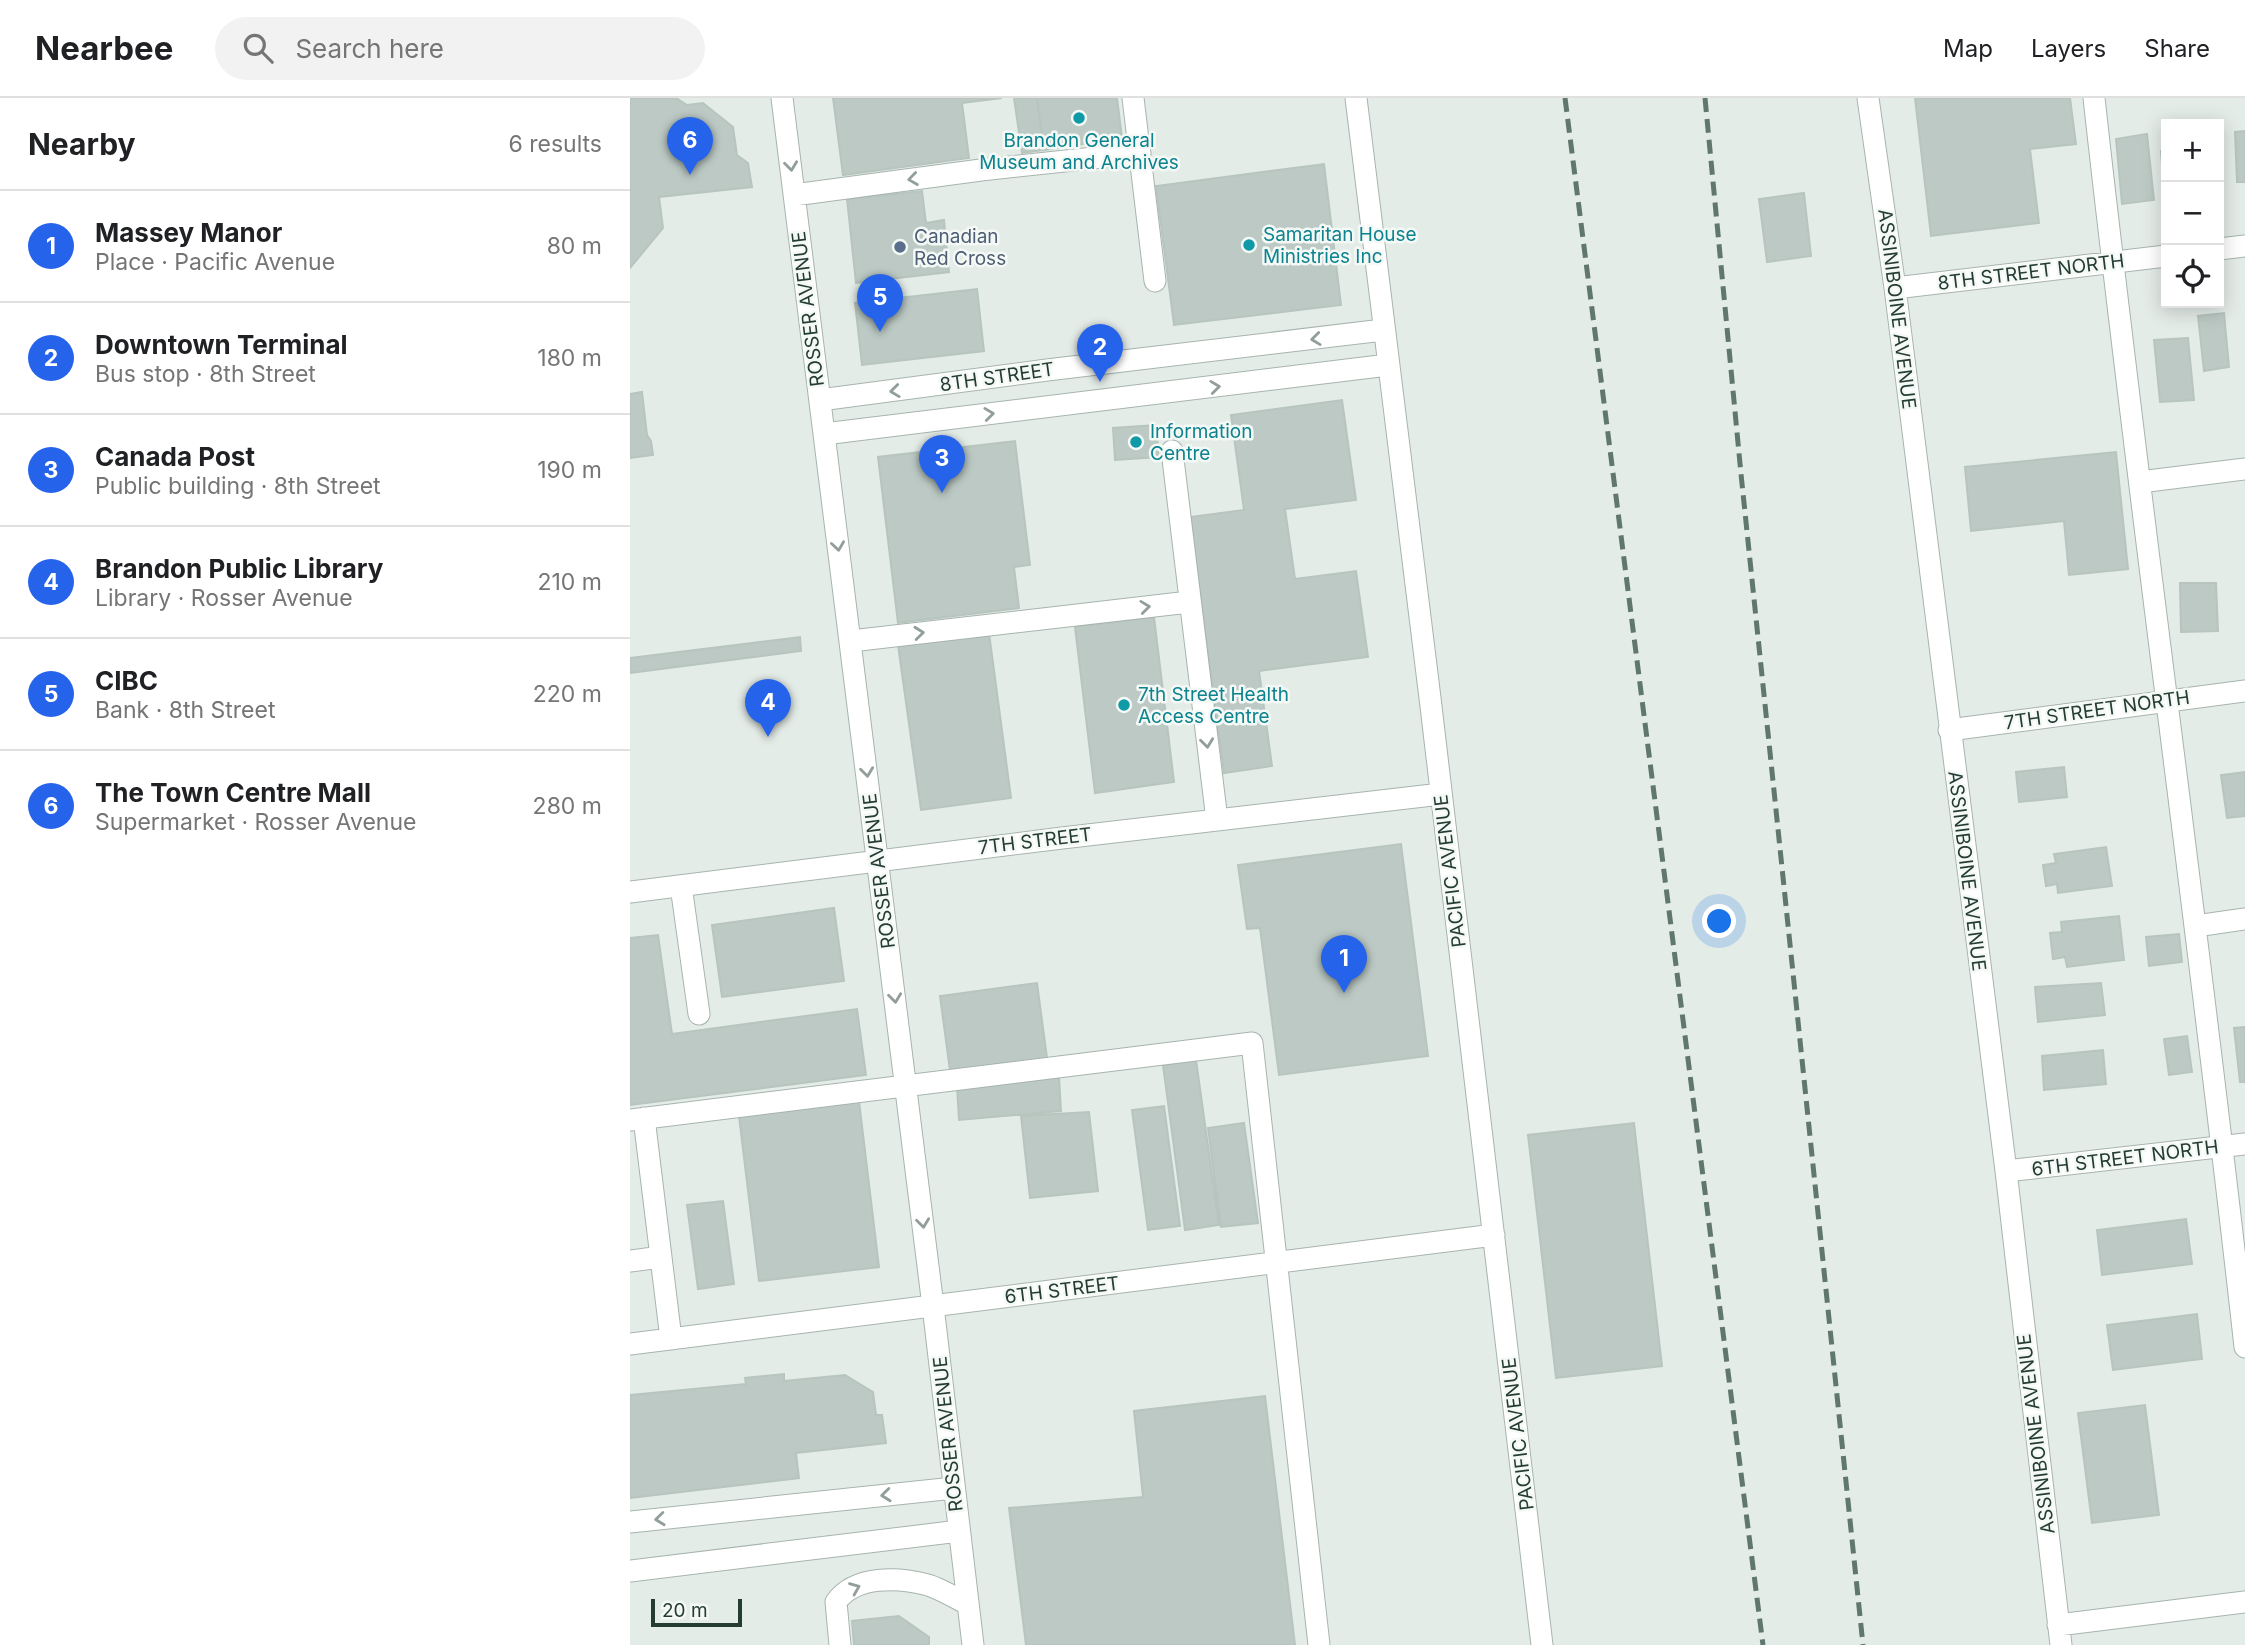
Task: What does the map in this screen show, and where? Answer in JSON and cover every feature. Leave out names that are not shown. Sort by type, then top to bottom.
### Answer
[{"type":"street","name":"ROSSER AVENUE","points":[[782,98],[973,1645]]},
{"type":"street","points":[[1133,98],[1155,281]]},
{"type":"street","name":"PACIFIC AVENUE","points":[[1356,98],[1542,1645]]},
{"type":"street","name":"ASSINIBOINE AVENUE","points":[[1868,98],[1895,288],[2006,1171],[2060,1635]]},
{"type":"street","points":[[2094,98],[2112,262],[2223,1146],[2245,1347]]},
{"type":"street","points":[[794,195],[981,170],[1140,153]]},
{"type":"street","points":[[2224,248],[2245,246]]},
{"type":"street","name":"8TH STREET NORTH","points":[[1895,288],[2161,257]]},
{"type":"street","name":"8TH STREET","points":[[820,400],[1383,330]]},
{"type":"street","name":"8TH STREET","points":[[824,434],[1388,365]]},
{"type":"street","points":[[1172,451],[1217,820]]},
{"type":"street","points":[[2140,482],[2245,469]]},
{"type":"street","points":[[851,640],[1189,602]]},
{"type":"street","name":"7TH STREET NORTH","points":[[1949,730],[2245,691]]},
{"type":"street","name":"7TH STREET","points":[[630,892],[1441,794]]},
{"type":"street","points":[[681,886],[699,1014]]},
{"type":"street","points":[[2196,926],[2245,919]]},
{"type":"street","points":[[671,1339],[662,1257],[640,1172],[637,1119],[1252,1043],[1320,1645]]},
{"type":"street","name":"6TH STREET NORTH","points":[[2006,1171],[2245,1144]]},
{"type":"street","name":"6TH STREET","points":[[630,1344],[1494,1235]]},
{"type":"street","points":[[630,1261],[662,1257]]},
{"type":"street","points":[[630,1522],[954,1488]]},
{"type":"street","points":[[630,1571],[958,1531]]},
{"type":"street","points":[[840,1645],[836,1602],[847,1590],[861,1584],[904,1581],[929,1586],[968,1604]]},
{"type":"street","points":[[2060,1635],[2245,1602]]},
{"type":"building","points":[[630,98],[676,98],[687,105],[703,103],[733,127],[737,155],[748,163],[752,187],[659,197],[663,228],[630,268]]},
{"type":"building","points":[[833,98],[1002,98],[962,103],[969,158],[843,175]]},
{"type":"building","points":[[1014,98],[1037,98],[1044,150],[1022,153]]},
{"type":"building","name":"Brandon General Museum and Archives","points":[[1037,98],[1117,98],[1122,138],[1044,150]]},
{"type":"building","points":[[1915,98],[2070,98],[2076,144],[2030,149],[2039,223],[1931,236]]},
{"type":"building","points":[[2245,131],[2245,182],[2237,182],[2235,132]]},
{"type":"building","points":[[2147,134],[2154,200],[2122,204],[2116,139]]},
{"type":"building","name":"Samaritan House Ministries Inc","points":[[1324,164],[1341,305],[1174,325],[1156,186]]},
{"type":"building","name":"Canadian Red Cross","points":[[922,191],[926,223],[944,220],[949,272],[856,283],[847,199]]},
{"type":"building","points":[[1804,193],[1811,256],[1767,262],[1759,199]]},
{"type":"building","points":[[977,289],[984,351],[862,365],[855,303]]},
{"type":"building","points":[[2224,313],[2229,367],[2204,371],[2198,316]]},
{"type":"building","points":[[2188,338],[2194,400],[2160,402],[2154,340]]},
{"type":"building","points":[[642,392],[647,435],[651,441],[653,455],[630,458],[630,394]]},
{"type":"building","points":[[1342,400],[1356,500],[1285,509],[1295,579],[1356,571],[1368,657],[1259,671],[1272,766],[1224,773],[1190,517],[1244,510],[1231,415]]},
{"type":"building","name":"Information Centre","points":[[1156,425],[1159,457],[1115,460],[1113,428]]},
{"type":"building","points":[[1015,441],[1030,565],[1014,567],[1019,608],[898,623],[878,457]]},
{"type":"building","points":[[2116,452],[2128,569],[2069,575],[2064,521],[1971,531],[1965,467]]},
{"type":"building","points":[[2180,583],[2216,583],[2218,631],[2181,632]]},
{"type":"building","name":"7th Street Health Access Centre","points":[[1154,617],[1174,782],[1095,793],[1075,627]]},
{"type":"building","points":[[989,633],[1011,798],[921,810],[898,645]]},
{"type":"building","points":[[800,637],[801,651],[630,673],[630,658]]},
{"type":"building","points":[[2064,767],[2067,797],[2019,802],[2016,772]]},
{"type":"building","points":[[2245,772],[2245,816],[2227,818],[2221,775]]},
{"type":"building","points":[[1401,844],[1428,1056],[1279,1075],[1260,928],[1247,929],[1238,865]]},
{"type":"building","points":[[2106,847],[2112,886],[2058,893],[2057,884],[2046,886],[2043,865],[2056,863],[2054,854]]},
{"type":"building","points":[[834,908],[844,981],[722,997],[712,925]]},
{"type":"building","points":[[2119,916],[2124,960],[2067,967],[2065,957],[2053,959],[2050,933],[2062,932],[2061,922]]},
{"type":"building","points":[[2179,934],[2182,962],[2149,966],[2146,937]]},
{"type":"building","points":[[658,935],[672,1034],[857,1009],[866,1075],[630,1105],[630,938]]},
{"type":"building","points":[[1037,983],[1047,1058],[950,1071],[940,996]]},
{"type":"building","points":[[2101,983],[2105,1015],[2038,1022],[2035,987]]},
{"type":"building","points":[[2245,1027],[2245,1082],[2240,1082],[2234,1028]]},
{"type":"building","points":[[2187,1036],[2192,1072],[2169,1075],[2164,1039]]},
{"type":"building","points":[[2103,1050],[2106,1084],[2044,1090],[2042,1056]]},
{"type":"building","points":[[1196,1060],[1219,1225],[1185,1230],[1163,1065]]},
{"type":"building","points":[[1059,1077],[1061,1111],[959,1120],[957,1086]]},
{"type":"building","points":[[859,1101],[879,1267],[759,1281],[739,1116]]},
{"type":"building","points":[[1164,1106],[1180,1226],[1148,1230],[1132,1110]]},
{"type":"building","points":[[1089,1112],[1098,1191],[1030,1198],[1021,1116]]},
{"type":"building","points":[[1244,1123],[1258,1223],[1221,1227],[1208,1128]]},
{"type":"building","points":[[1634,1123],[1662,1366],[1556,1378],[1528,1135]]},
{"type":"building","points":[[723,1201],[734,1284],[698,1289],[687,1205]]},
{"type":"building","points":[[2186,1219],[2192,1264],[2102,1275],[2097,1230]]},
{"type":"building","points":[[2197,1314],[2202,1359],[2113,1370],[2107,1325]]},
{"type":"building","points":[[784,1374],[784,1381],[845,1375],[873,1392],[876,1415],[882,1415],[886,1443],[796,1453],[799,1478],[630,1498],[630,1395],[746,1384],[745,1378]]},
{"type":"building","points":[[1265,1396],[1295,1645],[1026,1645],[1009,1508],[1143,1497],[1134,1411]]},
{"type":"building","points":[[2145,1405],[2159,1515],[2092,1523],[2078,1413]]},
{"type":"building","points":[[899,1616],[929,1637],[929,1645],[854,1645],[852,1621]]},
{"type":"railway","points":[[1565,98],[1763,1645]]},
{"type":"railway","points":[[1705,98],[1741,474],[1863,1645]]},
{"type":"place","name":"Brandon General Museum and Archives","points":[[1079,118]]},
{"type":"place","name":"The Town Centre Mall","points":[[690,175]]},
{"type":"place","name":"Samaritan House Ministries Inc","points":[[1249,245]]},
{"type":"place","name":"Canadian Red Cross","points":[[900,247]]},
{"type":"place","name":"CIBC","points":[[880,332]]},
{"type":"place","name":"Downtown Terminal","points":[[1100,382]]},
{"type":"place","name":"Information Centre","points":[[1136,442]]},
{"type":"place","name":"Canada Post","points":[[942,493]]},
{"type":"place","name":"7th Street Health Access Centre","points":[[1124,705]]},
{"type":"place","name":"Brandon Public Library","points":[[768,737]]},
{"type":"place","name":"Massey Manor","points":[[1344,993]]}]
